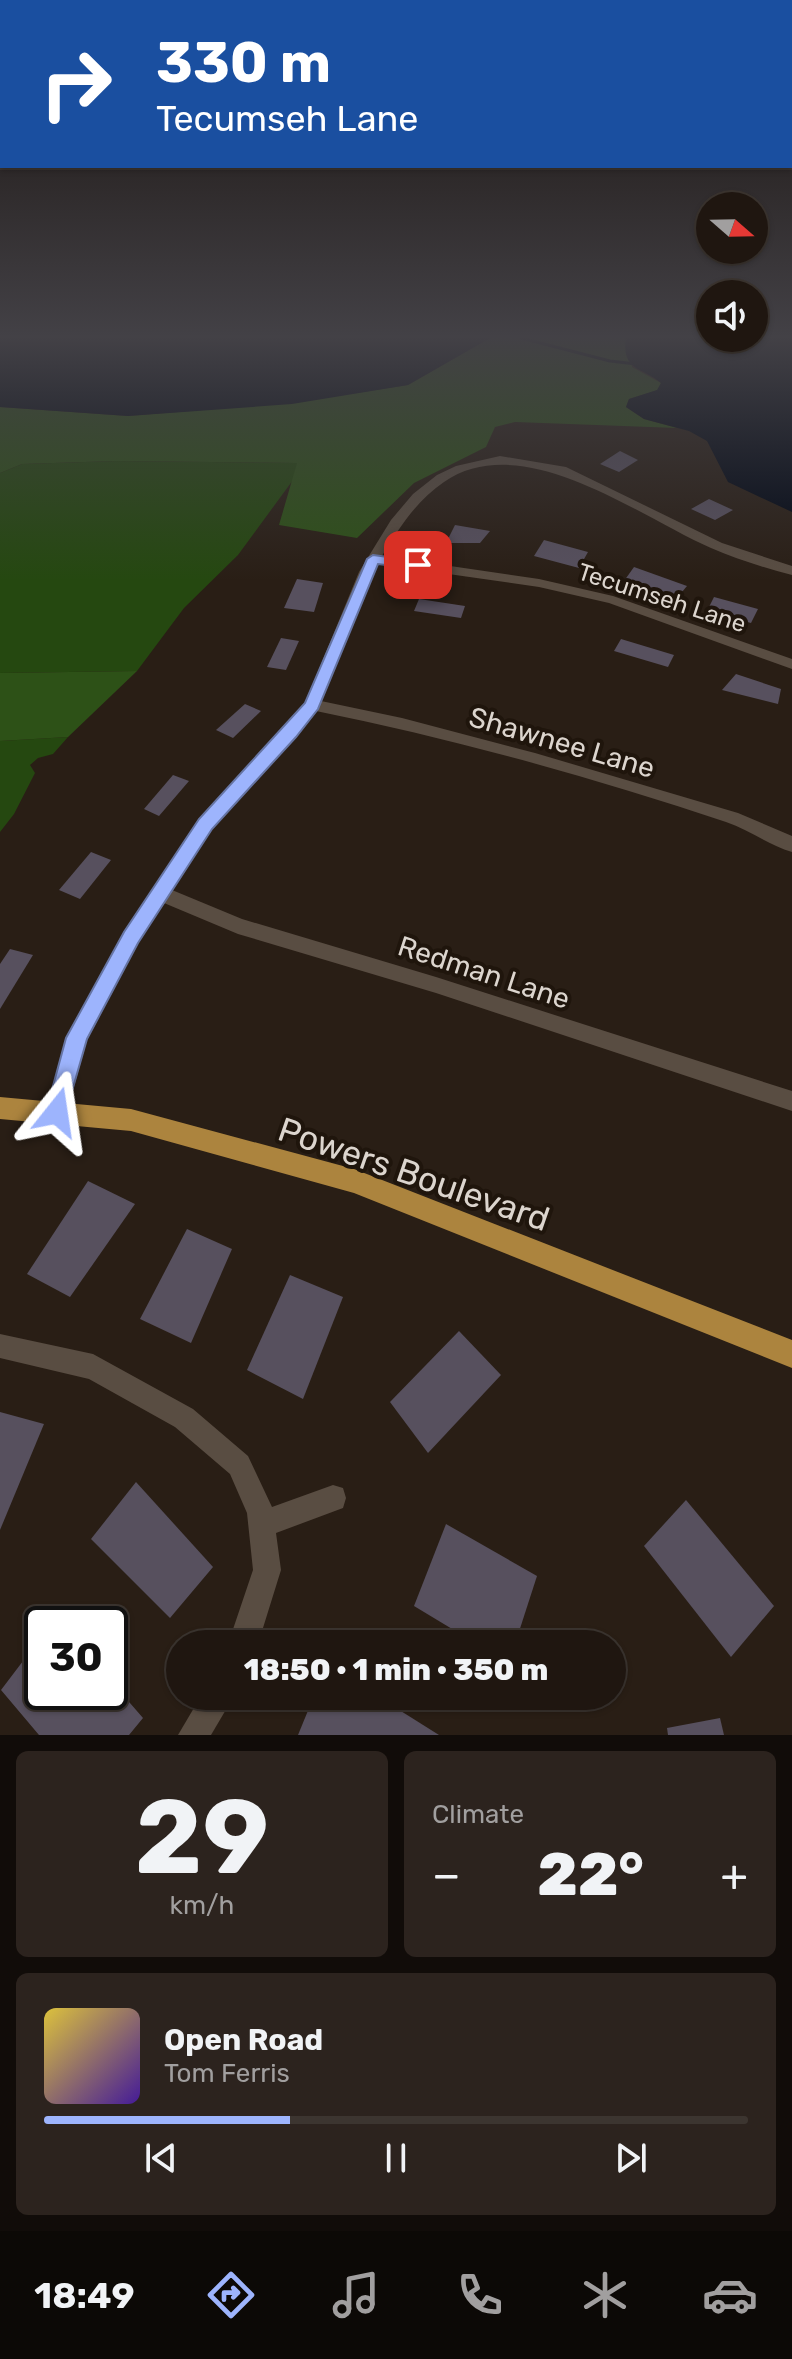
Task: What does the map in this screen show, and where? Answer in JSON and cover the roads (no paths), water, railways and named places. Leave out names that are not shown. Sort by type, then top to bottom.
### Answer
[{"type":"main road","name":"Powers Boulevard","points":[[0,1108],[131,1120],[354,1181],[792,1354]]},
{"type":"street","points":[[57,1112],[77,1038],[131,937],[205,824],[312,705],[373,559],[396,523],[418,497],[441,478],[460,469],[500,460],[562,470],[717,546],[792,571]]},
{"type":"street","name":"Tecumseh Lane","points":[[373,559],[539,583],[613,600],[792,664]]},
{"type":"street","name":"Shawnee Lane","points":[[312,705],[358,713],[564,767],[729,818],[792,845]]},
{"type":"street","name":"Redman Lane","points":[[160,893],[238,926],[436,985],[792,1101]]},
{"type":"street","points":[[0,1346],[93,1367],[184,1418],[239,1465],[260,1512],[267,1570],[248,1630]]},
{"type":"street","points":[[261,1525],[333,1498]]},
{"type":"street","points":[[193,1735],[210,1710]]}]
